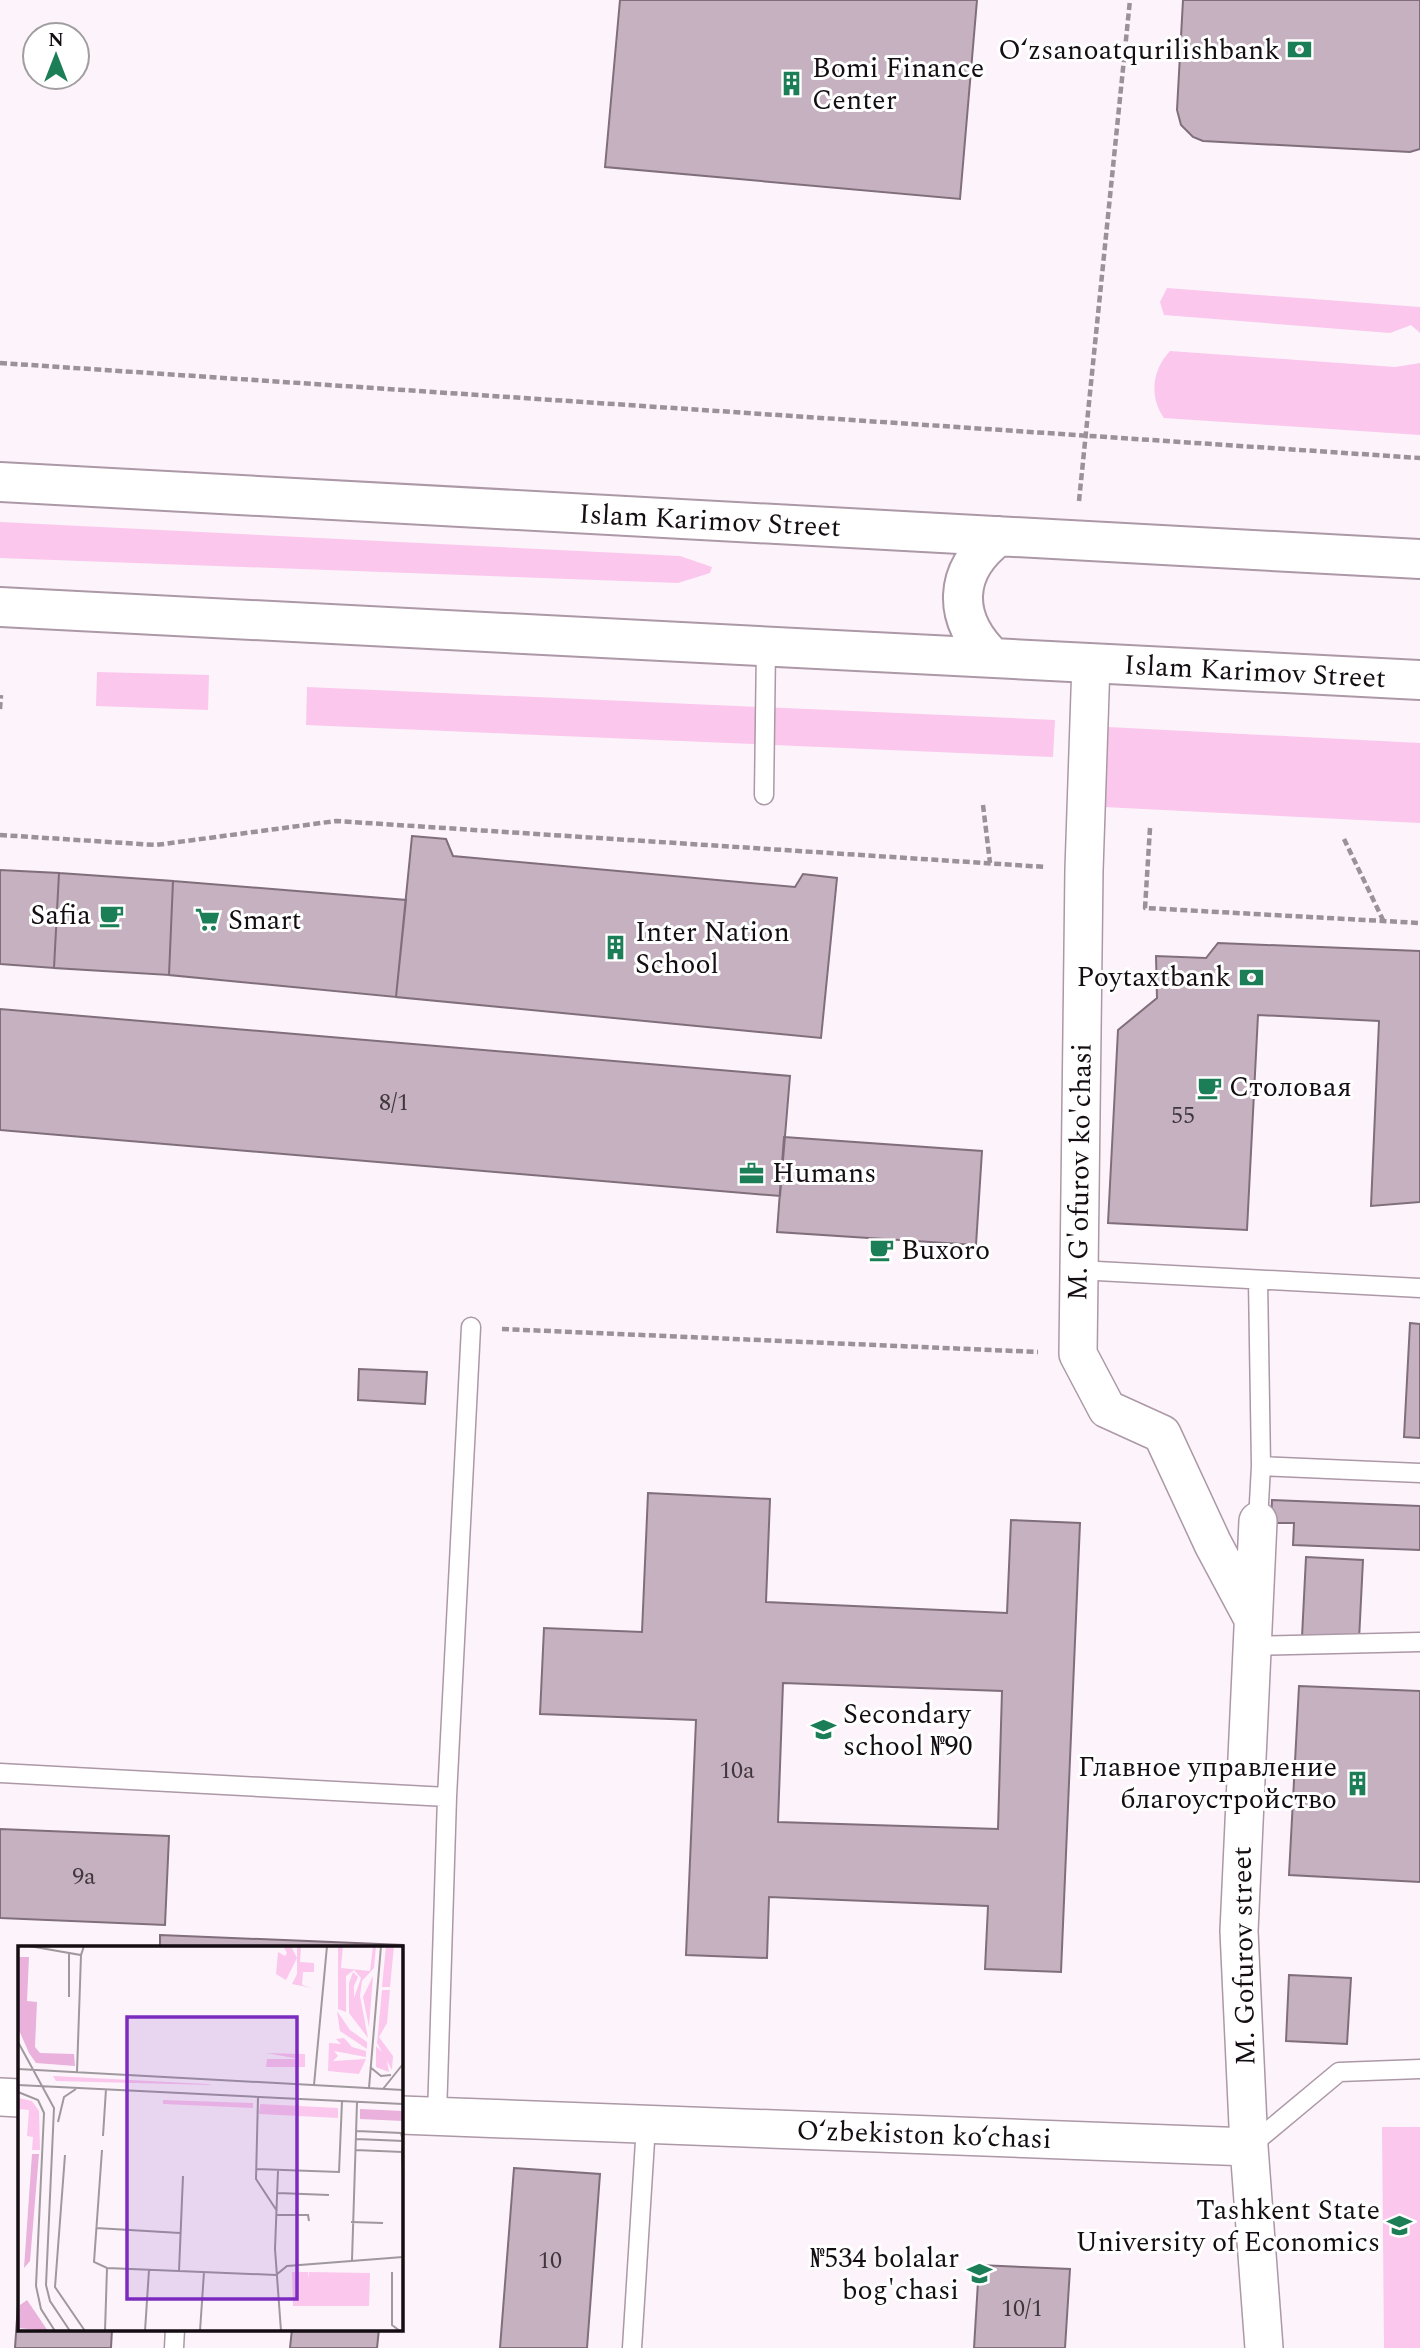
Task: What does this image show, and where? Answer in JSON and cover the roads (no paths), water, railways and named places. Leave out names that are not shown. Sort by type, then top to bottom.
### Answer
[{"type":"main road","name":"Islam Karimov Street","points":[[0,482],[1420,559]]},
{"type":"main road","points":[[993,658],[970,629],[963,596],[965,577],[974,561],[999,536]]},
{"type":"main road","name":"Islam Karimov Street","points":[[0,607],[1420,680]]},
{"type":"street","name":"M. G'ofurov ko'chasi","points":[[1091,663],[1084,870],[1078,1354],[1107,1409],[1162,1434],[1251,1632]]},
{"type":"street","name":"M. Gofurov street","points":[[1258,1521],[1239,1931],[1249,2147],[1264,2348]]},
{"type":"street","points":[[0,2098],[18,2098]]},
{"type":"street","name":"O‘zbekiston ko‘chasi","points":[[402,2115],[1249,2147]]},
{"type":"lane","points":[[764,795],[765,647]]},
{"type":"lane","points":[[1078,1270],[1420,1288]]},
{"type":"lane","points":[[1258,1280],[1261,1466],[1258,1521]]},
{"type":"lane","points":[[437,2116],[447,1797],[471,1327]]},
{"type":"lane","points":[[1261,1466],[1420,1473]]},
{"type":"lane","points":[[1251,1632],[1420,1642]]},
{"type":"lane","points":[[0,1773],[447,1797]]},
{"type":"lane","points":[[1249,2147],[1339,2072],[1420,2069]]},
{"type":"lane","points":[[632,2348],[646,2125]]},
{"type":"lane","points":[[173,2348],[175,2330]]},
{"type":"place","name":"Oʻzsanoatqurilishbank","points":[[1300,50]]},
{"type":"place","name":"Bomi Finance Center","points":[[792,84]]},
{"type":"place","name":"Safia","points":[[111,915]]},
{"type":"place","name":"Smart","points":[[208,920]]},
{"type":"place","name":"Inter Nation School","points":[[615,948]]},
{"type":"place","name":"Poytaxtbank","points":[[1251,977]]},
{"type":"place","name":"Столовая","points":[[1209,1087]]},
{"type":"place","name":"Humans","points":[[752,1173]]},
{"type":"place","name":"Buxoro","points":[[881,1250]]},
{"type":"place","name":"Secondary school №90","points":[[823,1730]]},
{"type":"place","name":"Главное управление благоустройство","points":[[1357,1783]]},
{"type":"place","name":"Tashkent State University of Economics","points":[[1400,2226]]},
{"type":"place","name":"№534 bolalar bog'chasi","points":[[979,2274]]}]
